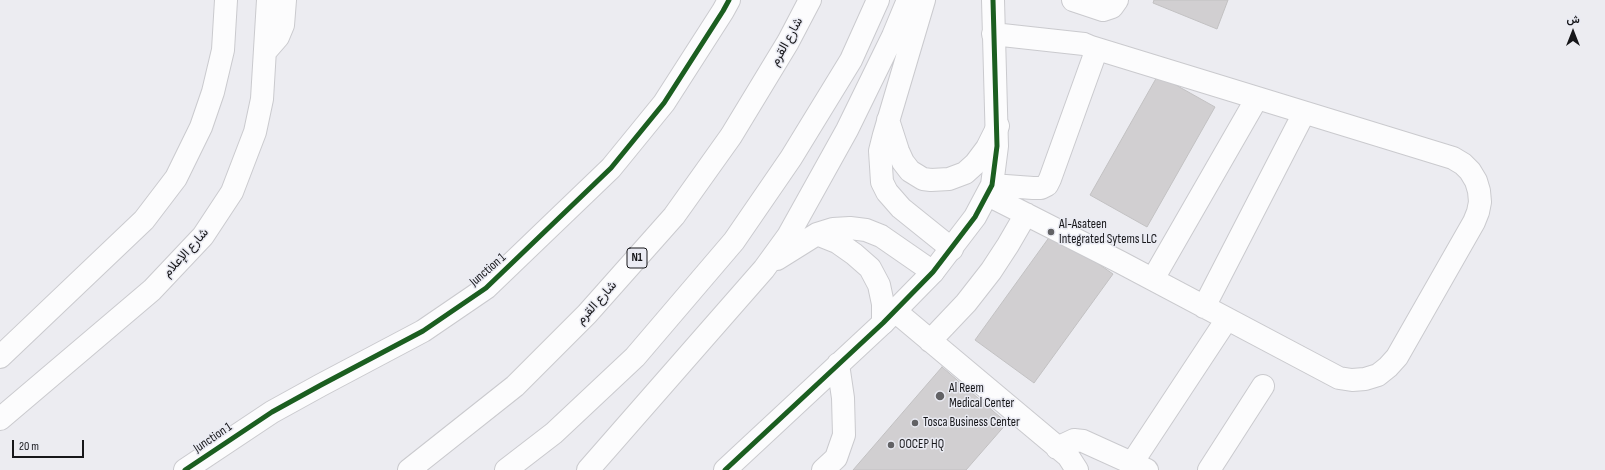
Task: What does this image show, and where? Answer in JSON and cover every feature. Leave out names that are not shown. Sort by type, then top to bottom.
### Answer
[{"type":"main road","points":[[0,357],[144,220],[176,178],[201,127],[213,92],[223,50],[226,0]]},
{"type":"main road","name":"شارع الإعلام","points":[[0,419],[152,290],[203,236],[232,192],[255,132],[262,99],[268,0]]},
{"type":"main road","points":[[264,53],[278,37],[282,25],[285,0]]},
{"type":"main road","name":"Junction 1","points":[[185,470],[272,412],[423,331],[486,288],[611,168],[664,103],[729,0]]},
{"type":"main road","name":"شارع القرم","points":[[409,470],[515,386],[587,314],[674,216],[731,136],[788,42],[810,0]]},
{"type":"main road","points":[[506,470],[554,433],[635,357],[734,241],[791,158],[851,60],[878,0]]},
{"type":"main road","points":[[588,470],[764,269],[788,236],[847,130],[893,36],[908,0]]},
{"type":"main road","points":[[924,0],[888,119],[880,151],[882,182],[887,192],[901,208],[952,249]]},
{"type":"main road","points":[[725,470],[889,317],[933,272],[975,217],[990,190],[996,167],[998,126],[993,34],[993,0]]},
{"type":"main road","points":[[1073,0],[1103,10],[1112,7],[1118,0]]},
{"type":"main road","points":[[990,190],[1026,214],[1153,279],[1339,378],[1352,380],[1365,379],[1378,375],[1397,357],[1474,222],[1480,202],[1476,181],[1470,171],[1463,164],[1453,158],[1084,44],[993,34]]},
{"type":"main road","points":[[990,190],[1041,188],[1047,185],[1093,61],[1095,54],[1091,47]]},
{"type":"main road","points":[[1153,279],[1257,98]]},
{"type":"main road","points":[[1204,307],[1304,112]]},
{"type":"main road","points":[[888,119],[903,162],[910,171],[923,179],[931,180],[949,179],[965,173],[975,164],[987,148],[998,126]]},
{"type":"main road","points":[[930,341],[966,303],[991,271],[1026,214]]},
{"type":"main road","points":[[764,269],[786,252],[817,234],[833,229],[850,228],[866,230],[881,236],[933,272]]},
{"type":"main road","points":[[817,234],[837,242],[870,268],[879,285],[883,304],[889,317],[930,341],[1068,456],[1077,470]]},
{"type":"main road","points":[[1057,448],[1074,440],[1083,440],[1140,467],[1227,319]]},
{"type":"main road","points":[[823,470],[836,458],[844,435],[843,398],[838,364]]},
{"type":"main road","points":[[1209,470],[1263,386]]},
{"type":"building","points":[[1154,0],[1228,0],[1217,29],[1153,3]]},
{"type":"building","points":[[1158,75],[1215,107],[1147,227],[1090,195]]},
{"type":"building","points":[[1053,232],[1113,274],[1034,383],[975,340]]},
{"type":"building","points":[[942,367],[1007,423],[966,470],[853,470]]},
{"type":"cycle path","points":[[185,470],[272,412],[423,331],[486,288],[611,168],[664,103],[729,0]]},
{"type":"cycle path","points":[[725,470],[883,323],[933,272],[975,217],[992,185],[997,146],[993,0]]},
{"type":"place","name":"Al-Asateen Integrated Sytems LLC","points":[[1051,232]]},
{"type":"place","name":"Al Reem Medical Center","points":[[940,396]]},
{"type":"place","name":"Tosca Business Center","points":[[915,423]]},
{"type":"place","name":"OOCEP HQ","points":[[891,445]]}]
